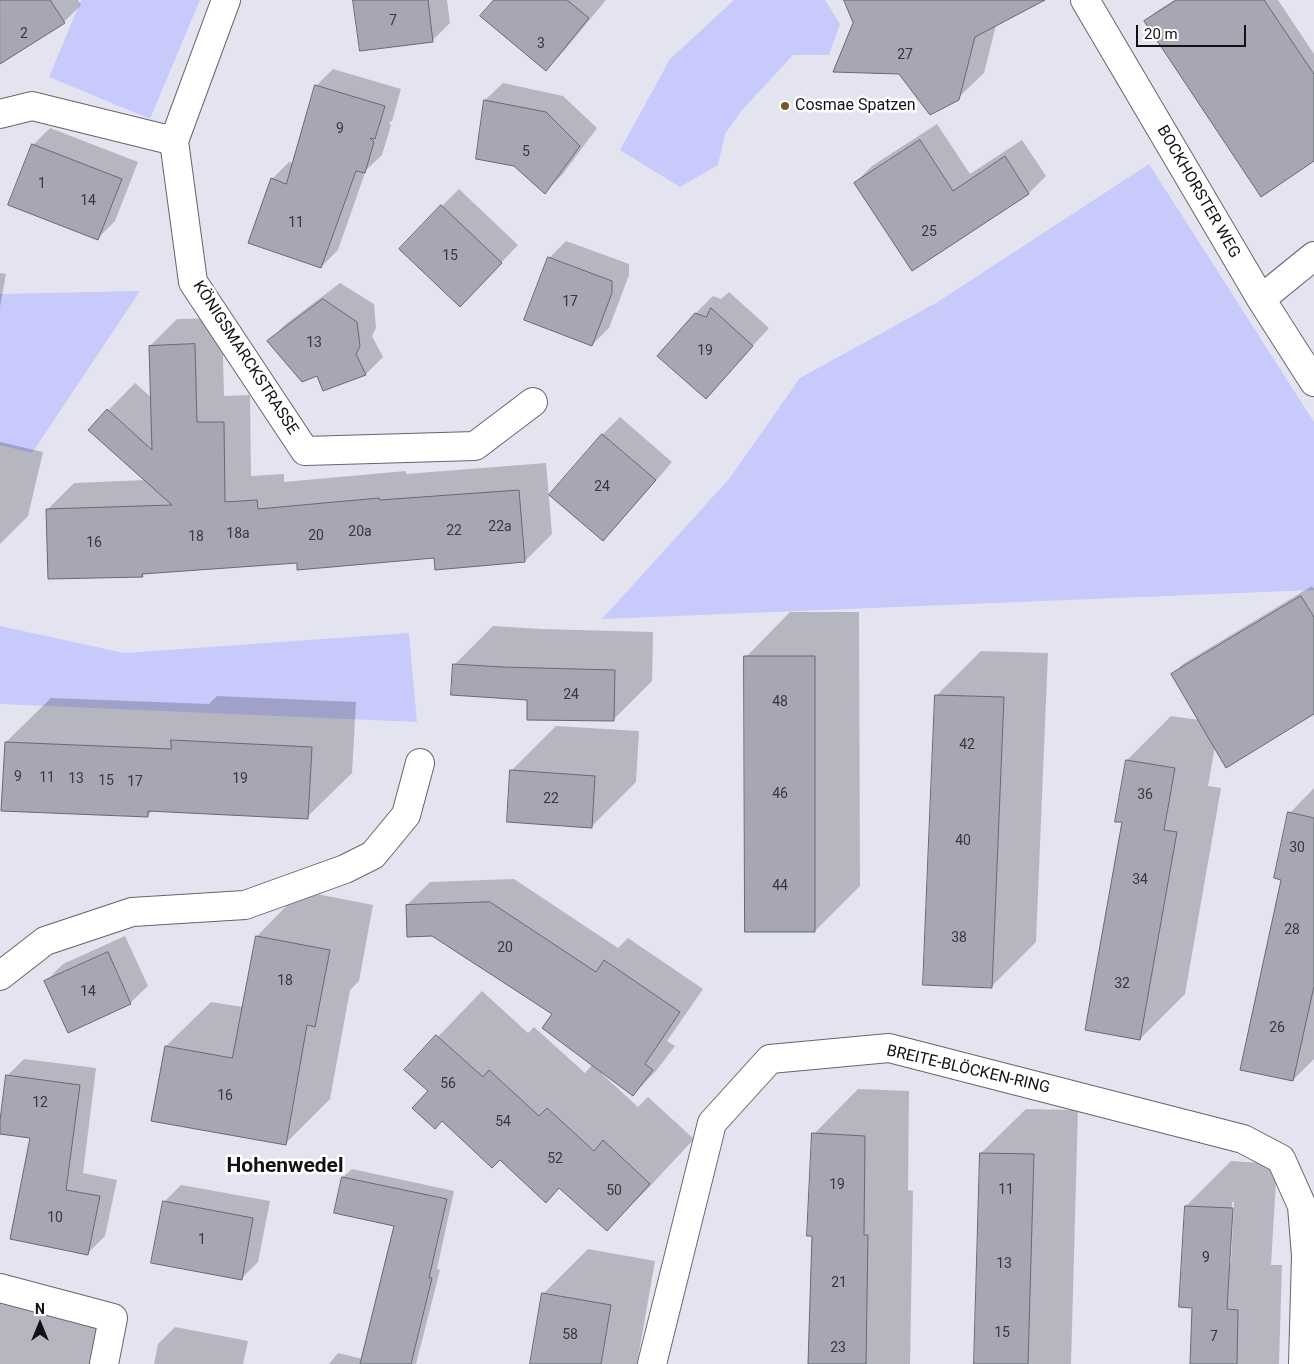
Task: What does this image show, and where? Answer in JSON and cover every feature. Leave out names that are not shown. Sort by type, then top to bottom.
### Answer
[{"type":"street","name":"KÖNIGSMARCKSTRASSE","points":[[226,0],[174,141],[193,282],[305,451],[475,446],[533,402]]},
{"type":"street","name":"BOCKHORSTER WEG","points":[[1086,0],[1261,299],[1314,382]]},
{"type":"street","points":[[0,114],[32,106],[174,141]]},
{"type":"street","points":[[1261,299],[1314,256]]},
{"type":"street","points":[[0,976],[44,941],[132,912],[245,905],[344,869],[373,855],[406,815],[420,763]]},
{"type":"street","name":"BREITE-BLÖCKEN-RING","points":[[652,1364],[712,1123],[770,1059],[888,1048],[1243,1139],[1281,1159],[1302,1206],[1306,1256],[1303,1364]]},
{"type":"street","points":[[0,1288],[112,1318],[104,1364]]},
{"type":"shaded area","points":[[81,0],[200,0],[150,119],[49,77]]},
{"type":"shaded area","points":[[734,0],[825,0],[840,24],[829,55],[793,55],[743,109],[725,134],[718,165],[680,187],[620,150],[670,59]]},
{"type":"shaded area","points":[[1149,164],[1314,422],[1314,590],[602,619],[729,479],[800,378],[936,303]]},
{"type":"shaded area","points":[[140,291],[32,453],[0,445],[0,294]]},
{"type":"shaded area","points":[[0,626],[124,653],[409,633],[417,722],[0,704]]},
{"type":"building","points":[[0,0],[50,0],[65,23],[0,64]]},
{"type":"building","points":[[353,0],[428,0],[433,42],[360,51]]},
{"type":"building","points":[[494,0],[567,0],[589,18],[546,71],[480,16]]},
{"type":"building","points":[[844,0],[1045,0],[975,37],[959,100],[930,115],[899,74],[833,72],[853,23]]},
{"type":"building","points":[[1177,0],[1264,0],[1314,74],[1314,161],[1261,197],[1144,21]]},
{"type":"building","points":[[315,85],[385,106],[375,139],[370,138],[374,142],[365,173],[356,171],[321,268],[248,243],[271,178],[286,184]]},
{"type":"building","points":[[484,100],[546,112],[580,146],[545,194],[514,166],[476,159]]},
{"type":"building","points":[[920,140],[953,191],[1005,156],[1029,194],[912,271],[854,183]]},
{"type":"building","points":[[32,144],[122,179],[98,240],[8,205]]},
{"type":"building","points":[[441,205],[502,263],[460,307],[399,249]]},
{"type":"building","points":[[548,257],[612,281],[612,293],[592,346],[524,320]]},
{"type":"building","points":[[323,299],[357,322],[360,346],[356,354],[366,375],[323,391],[317,376],[302,382],[267,341]]},
{"type":"building","points":[[711,308],[753,346],[706,399],[657,356],[695,313],[706,317]]},
{"type":"building","points":[[195,344],[197,422],[224,422],[225,502],[257,500],[258,509],[379,498],[380,500],[519,490],[525,562],[435,570],[434,558],[297,570],[297,563],[142,574],[143,577],[48,579],[46,509],[172,505],[88,430],[107,409],[152,450],[149,346]]},
{"type":"building","points":[[602,434],[656,480],[603,541],[549,495]]},
{"type":"building","points":[[1301,596],[1314,617],[1314,714],[1226,768],[1171,674]]},
{"type":"building","points":[[744,656],[815,656],[815,932],[745,932]]},
{"type":"building","points":[[453,664],[615,670],[614,721],[527,720],[527,700],[451,695]]},
{"type":"building","points":[[935,695],[1004,697],[992,988],[923,985]]},
{"type":"building","points":[[171,740],[312,747],[308,819],[148,811],[148,817],[1,811],[5,742],[171,749]]},
{"type":"building","points":[[1126,760],[1175,768],[1164,830],[1177,832],[1140,1040],[1085,1030],[1122,822],[1115,822]]},
{"type":"building","points":[[510,770],[595,776],[592,828],[507,822]]},
{"type":"building","points":[[1288,812],[1314,818],[1314,986],[1293,1081],[1240,1070],[1281,880],[1274,878]]},
{"type":"building","points":[[490,902],[596,972],[604,960],[680,1012],[645,1064],[653,1070],[633,1096],[542,1028],[552,1014],[432,936],[407,937],[406,905]]},
{"type":"building","points":[[256,936],[330,950],[315,1027],[307,1025],[286,1145],[151,1121],[165,1046],[232,1058]]},
{"type":"building","points":[[108,952],[131,1004],[68,1033],[44,981]]},
{"type":"building","points":[[436,1035],[483,1077],[489,1070],[539,1116],[547,1108],[594,1151],[603,1140],[650,1184],[607,1231],[559,1188],[546,1203],[500,1160],[492,1168],[442,1121],[435,1129],[412,1108],[428,1091],[404,1070]]},
{"type":"building","points":[[6,1075],[80,1085],[66,1190],[100,1196],[88,1255],[10,1239],[30,1138],[0,1134]]},
{"type":"building","points":[[812,1133],[865,1136],[864,1235],[868,1235],[866,1364],[808,1364],[812,1236],[807,1236]]},
{"type":"building","points":[[980,1153],[1034,1154],[1028,1364],[974,1364]]},
{"type":"building","points":[[342,1177],[447,1199],[429,1278],[432,1278],[411,1364],[360,1364],[394,1226],[334,1213]]},
{"type":"building","points":[[163,1201],[253,1218],[242,1280],[151,1263]]},
{"type":"building","points":[[1185,1206],[1233,1208],[1227,1309],[1238,1310],[1237,1364],[1190,1364],[1192,1308],[1179,1307]]},
{"type":"building","points":[[542,1293],[611,1305],[601,1364],[530,1364]]},
{"type":"place","name":"Cosmae Spatzen","points":[[785,106]]},
{"type":"district","name":"Hohenwedel","points":[[285,1167]]}]
